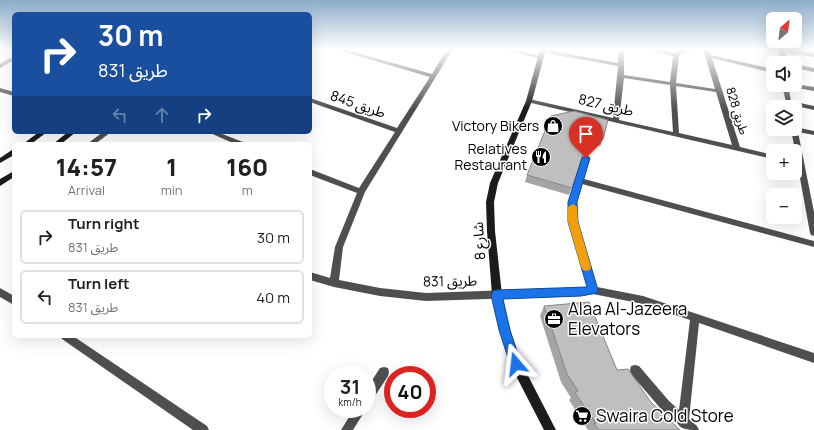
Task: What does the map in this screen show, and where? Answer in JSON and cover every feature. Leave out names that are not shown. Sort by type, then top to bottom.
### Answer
[{"type":"street","points":[[409,69],[434,76]]},
{"type":"street","points":[[334,283],[339,247],[361,192],[438,69]]},
{"type":"street","name":"شارع 8","points":[[537,69],[529,100],[494,183],[490,202],[490,231],[497,295],[505,330],[516,364],[550,430]]},
{"type":"street","points":[[616,120],[621,69]]},
{"type":"street","points":[[675,69],[673,84],[676,134]]},
{"type":"street","name":"طريق 828","points":[[713,69],[737,149]]},
{"type":"street","points":[[621,76],[720,91]]},
{"type":"street","points":[[802,87],[814,89]]},
{"type":"street","points":[[0,90],[12,93]]},
{"type":"street","name":"طريق 827","points":[[529,100],[766,155]]},
{"type":"street","name":"طريق 845","points":[[312,101],[399,131]]},
{"type":"street","points":[[802,107],[814,108]]},
{"type":"street","points":[[802,131],[814,134]]},
{"type":"street","points":[[29,142],[41,134]]},
{"type":"street","points":[[59,142],[70,134]]},
{"type":"street","points":[[93,142],[105,134]]},
{"type":"street","points":[[216,134],[236,142]]},
{"type":"street","points":[[0,161],[12,153]]},
{"type":"street","points":[[586,158],[572,202],[573,222],[593,290]]},
{"type":"street","points":[[312,173],[361,192]]},
{"type":"street","points":[[0,183],[12,175]]},
{"type":"street","points":[[579,180],[814,244]]},
{"type":"street","points":[[802,180],[814,233]]},
{"type":"street","name":"طريق 831","points":[[312,277],[334,283],[380,292],[426,297],[581,292],[593,290],[643,300],[814,358]]},
{"type":"street","points":[[0,292],[12,300]]},
{"type":"street","points":[[683,422],[695,317]]},
{"type":"street","points":[[68,338],[203,430]]},
{"type":"street","points":[[635,370],[648,388],[693,430]]},
{"type":"street","points":[[376,384],[384,372]]},
{"type":"street","points":[[347,430],[354,418]]},
{"type":"building","points":[[574,111],[608,120],[603,139],[589,136],[572,188],[527,175],[551,116]]},
{"type":"building","points":[[589,302],[617,370],[628,369],[650,401],[680,430],[599,430],[594,424],[596,423],[575,393],[578,391],[567,374],[544,306]]},
{"type":"slow traffic","points":[[573,207],[573,222],[586,267]]},
{"type":"place","name":"Victory Bikers","points":[[553,126]]},
{"type":"place","name":"Relatives Restaurant","points":[[541,157]]},
{"type":"place","name":"Alaa Al-Jazeera Elevators","points":[[554,319]]},
{"type":"place","name":"Swaira Cold Store","points":[[582,416]]},
{"type":"route","points":[[516,364],[505,330],[497,295],[581,292],[593,290],[573,222],[572,202],[586,158]]}]
